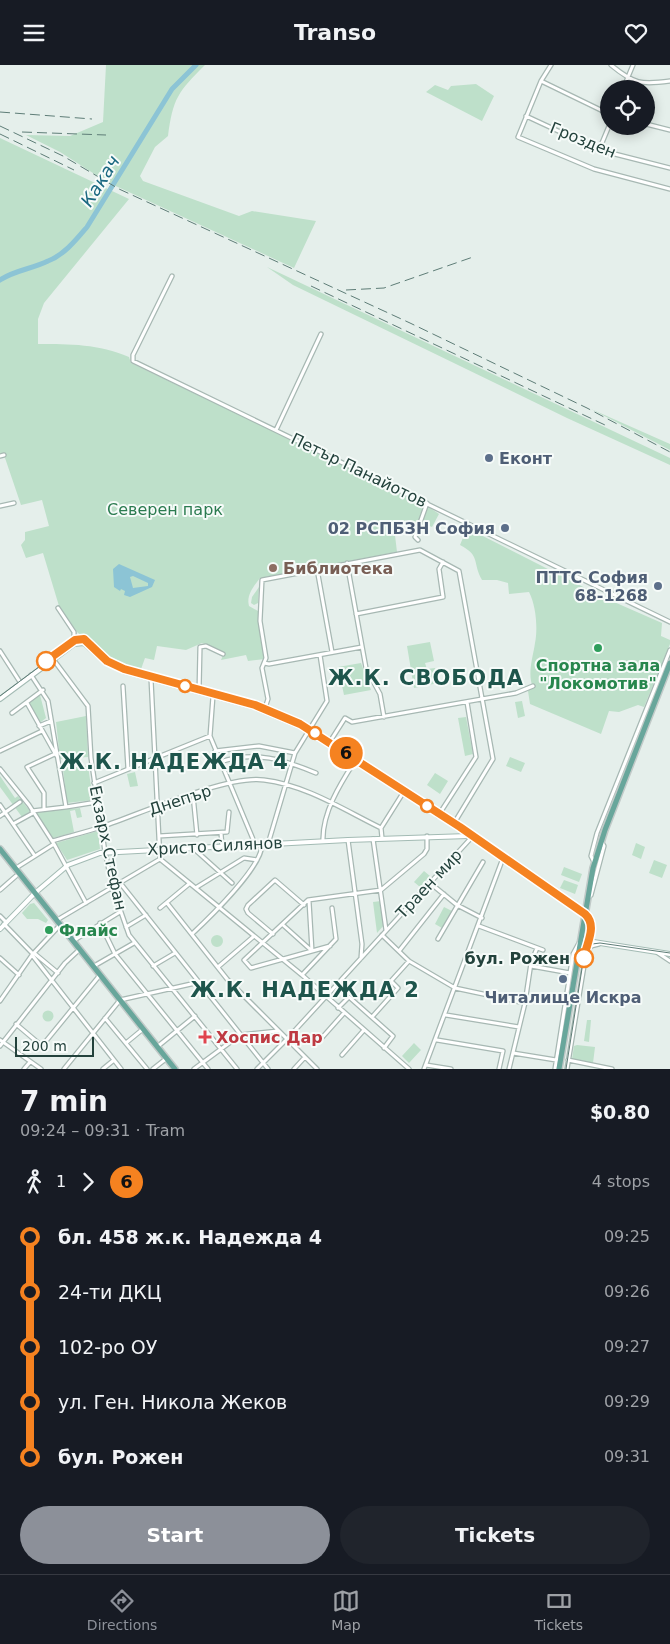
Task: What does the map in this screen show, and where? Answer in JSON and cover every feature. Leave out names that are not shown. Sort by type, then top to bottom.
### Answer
[{"type":"main road","points":[[559,1069],[594,864],[670,663]]},
{"type":"main road","points":[[1,852],[175,1069]]},
{"type":"street","points":[[550,65],[541,81],[517,137],[594,169],[670,189]]},
{"type":"street","points":[[611,65],[627,78],[642,84],[670,81]]},
{"type":"street","points":[[627,78],[633,65]]},
{"type":"street","points":[[541,81],[600,110]]},
{"type":"street","name":"Грозден","points":[[526,116],[600,150],[670,167]]},
{"type":"street","points":[[655,126],[670,130]]},
{"type":"street","points":[[600,150],[606,135]]},
{"type":"street","name":"Петър Панайотов","points":[[172,275],[133,355],[133,361],[670,622]]},
{"type":"street","points":[[276,430],[321,334]]},
{"type":"street","points":[[0,507],[14,503]]},
{"type":"street","points":[[418,540],[415,537],[427,503]]},
{"type":"street","points":[[264,711],[268,699],[262,667],[266,658],[260,607],[262,580],[420,550],[443,562],[460,574],[493,759],[453,825],[443,836]]},
{"type":"street","points":[[356,613],[443,597],[439,569],[443,562]]},
{"type":"street","points":[[347,563],[368,674],[380,694],[384,717]]},
{"type":"street","points":[[317,569],[332,652]]},
{"type":"street","points":[[58,608],[74,632],[74,644]]},
{"type":"street","points":[[0,699],[74,644],[84,643],[111,665],[151,679],[264,711],[308,731],[471,837],[585,916]]},
{"type":"street","points":[[199,692],[200,647],[206,646],[223,654]]},
{"type":"street","points":[[264,663],[269,664],[362,647]]},
{"type":"street","points":[[0,651],[20,683]]},
{"type":"street","points":[[594,864],[591,855],[597,833],[670,651]]},
{"type":"street","points":[[268,844],[295,753],[328,701],[320,655]]},
{"type":"street","name":"Екзарх Стефан","points":[[53,659],[88,706],[94,783],[105,852],[113,889],[126,927],[134,943],[237,1069]]},
{"type":"street","points":[[31,675],[48,701],[66,807]]},
{"type":"street","points":[[151,679],[160,859],[218,909],[302,975],[409,1069]]},
{"type":"street","points":[[123,686],[128,769]]},
{"type":"street","points":[[331,740],[345,718],[352,722],[384,717],[516,693],[533,686]]},
{"type":"street","points":[[12,713],[42,690]]},
{"type":"street","points":[[213,696],[210,736],[228,784],[255,845]]},
{"type":"street","points":[[438,816],[476,757],[467,702]]},
{"type":"street","points":[[27,703],[56,753]]},
{"type":"street","points":[[39,726],[51,721]]},
{"type":"street","points":[[0,751],[42,731]]},
{"type":"street","points":[[94,783],[154,757],[210,736]]},
{"type":"street","points":[[215,751],[259,745],[295,753]]},
{"type":"street","points":[[44,809],[44,793],[28,769],[28,766],[56,753]]},
{"type":"street","points":[[220,762],[253,756],[292,763],[316,773]]},
{"type":"street","points":[[323,841],[323,830],[332,803],[355,761]]},
{"type":"street","points":[[0,769],[33,812],[68,865],[86,903]]},
{"type":"street","name":"Днепър","points":[[16,869],[53,843],[193,795],[228,784],[254,779],[286,785],[332,803],[381,828]]},
{"type":"street","points":[[382,838],[381,828],[403,793]]},
{"type":"street","points":[[193,795],[197,835]]},
{"type":"street","points":[[0,816],[20,802]]},
{"type":"street","points":[[13,824],[33,812],[44,809],[97,802]]},
{"type":"street","points":[[0,805],[34,856]]},
{"type":"street","points":[[159,836],[197,835],[228,831],[229,812]]},
{"type":"street","points":[[222,833],[222,846]]},
{"type":"street","points":[[330,946],[253,967],[248,967],[244,959],[308,901],[381,890],[424,854],[427,849],[427,836]]},
{"type":"street","name":"Христо Силянов","points":[[0,929],[35,893],[68,865],[105,852],[348,839],[427,836],[471,837]]},
{"type":"street","name":"Траен мир","points":[[256,1069],[264,1063],[326,997],[471,837]]},
{"type":"street","points":[[348,839],[362,944],[361,958]]},
{"type":"street","points":[[373,839],[386,931]]},
{"type":"street","points":[[192,934],[218,909],[257,860],[262,852],[262,844]]},
{"type":"street","points":[[588,899],[591,895],[603,844]]},
{"type":"street","points":[[193,848],[232,883]]},
{"type":"street","points":[[197,887],[244,858],[257,860]]},
{"type":"street","points":[[0,1001],[58,922],[160,859]]},
{"type":"street","points":[[424,1069],[446,1015],[503,859]]},
{"type":"street","points":[[438,939],[483,862]]},
{"type":"street","points":[[0,890],[16,876]]},
{"type":"street","points":[[273,934],[248,913],[246,909],[248,905],[275,880],[304,905]]},
{"type":"street","points":[[430,883],[457,905],[482,918]]},
{"type":"street","points":[[121,884],[268,1069]]},
{"type":"street","points":[[160,908],[189,884]]},
{"type":"street","points":[[399,951],[444,894]]},
{"type":"street","points":[[308,901],[312,951]]},
{"type":"street","points":[[167,903],[218,967],[278,1031],[317,1069]]},
{"type":"street","points":[[302,975],[336,939],[332,908]]},
{"type":"street","points":[[73,941],[120,912]]},
{"type":"street","points":[[126,927],[146,915]]},
{"type":"street","points":[[0,916],[33,954],[51,981],[121,1069]]},
{"type":"street","points":[[100,923],[115,954],[208,1069]]},
{"type":"street","points":[[283,925],[312,951]]},
{"type":"street","points":[[479,926],[543,950]]},
{"type":"street","points":[[382,935],[409,961],[456,988],[525,1003]]},
{"type":"street","points":[[218,967],[253,937]]},
{"type":"street","points":[[555,1069],[573,954],[581,940],[670,954]]},
{"type":"street","points":[[93,966],[134,943]]},
{"type":"street","points":[[362,944],[366,947],[372,947]]},
{"type":"street","points":[[567,1069],[586,954],[591,946],[602,944]]},
{"type":"street","points":[[509,1069],[520,1027],[531,966],[537,947]]},
{"type":"street","points":[[0,1046],[2,1041],[51,981],[80,949]]},
{"type":"street","points":[[656,952],[670,961]]},
{"type":"street","points":[[153,966],[175,953]]},
{"type":"street","points":[[33,954],[58,973]]},
{"type":"street","points":[[0,958],[19,975]]},
{"type":"street","points":[[372,1017],[398,988],[391,981],[409,961]]},
{"type":"street","points":[[531,966],[570,973]]},
{"type":"street","points":[[16,1025],[42,1045],[100,975]]},
{"type":"street","points":[[64,1069],[120,1000],[200,982]]},
{"type":"street","points":[[338,1008],[348,997],[372,1017],[393,1036],[384,1048]]},
{"type":"street","points":[[319,1041],[344,1013]]},
{"type":"street","points":[[446,1015],[520,1027]]},
{"type":"street","points":[[157,1047],[194,1016]]},
{"type":"street","points":[[105,1018],[147,1069]]},
{"type":"street","points":[[126,1043],[143,1029]]},
{"type":"street","points":[[342,1055],[364,1030]]},
{"type":"street","points":[[194,1069],[240,1035],[278,1031]]},
{"type":"street","points":[[436,1040],[503,1051],[498,1069]]},
{"type":"street","points":[[2,1041],[41,1069]]},
{"type":"street","points":[[513,1053],[556,1060]]},
{"type":"street","points":[[294,1069],[305,1057]]},
{"type":"street","points":[[154,1069],[167,1058]]},
{"type":"street","points":[[104,1069],[114,1060]]},
{"type":"street","points":[[568,1060],[610,1069]]},
{"type":"street","points":[[26,1068],[30,1062]]},
{"type":"street","points":[[426,1065],[451,1069]]},
{"type":"green space","points":[[106,65],[205,65],[178,96],[172,113],[168,136],[155,147],[140,176],[143,181],[239,216],[252,211],[316,221],[294,268],[107,182],[60,152],[26,135],[70,136],[103,122]]},
{"type":"green space","points":[[476,84],[494,96],[482,121],[426,92],[435,85],[448,90],[451,86]]},
{"type":"green space","name":"Северен парк","points":[[0,138],[129,199],[44,303],[38,319],[38,344],[95,347],[129,357],[131,363],[420,501],[439,514],[432,527],[427,525],[424,529],[417,525],[394,527],[397,552],[260,578],[251,591],[248,602],[249,606],[258,611],[265,659],[248,661],[246,655],[221,660],[224,653],[202,643],[186,650],[157,646],[154,660],[145,658],[140,672],[125,668],[107,657],[77,632],[59,606],[43,553],[26,558],[21,545],[25,540],[25,532],[49,526],[42,500],[21,505],[4,455],[0,454]]},
{"type":"green space","points":[[267,267],[670,458],[670,465],[567,418],[293,285]]},
{"type":"green space","points":[[591,409],[670,444],[670,450]]},
{"type":"green space","points":[[467,528],[605,598],[662,623],[661,636],[670,640],[670,644],[644,707],[638,705],[619,712],[609,711],[601,734],[530,704],[528,691],[533,687],[530,671],[536,637],[536,617],[531,597],[529,592],[509,594],[508,583],[497,580],[482,580],[474,556],[460,545]]},
{"type":"green space","points":[[259,587],[258,603],[254,605],[251,603],[252,597]]},
{"type":"green space","points":[[430,642],[434,661],[425,663],[427,669],[435,668],[438,683],[414,688],[407,646]]},
{"type":"green space","points":[[361,663],[371,690],[344,695],[338,667]]},
{"type":"green space","points":[[40,695],[46,718],[41,722],[29,703]]},
{"type":"green space","points":[[522,701],[525,716],[518,718],[515,702]]},
{"type":"green space","points":[[86,716],[88,757],[60,759],[56,722]]},
{"type":"green space","points":[[466,717],[473,754],[465,756],[458,718]]},
{"type":"green space","points":[[510,757],[525,763],[521,772],[506,766]]},
{"type":"green space","points":[[62,761],[74,761],[75,766],[88,766],[93,800],[67,803]]},
{"type":"green space","points":[[135,772],[138,786],[130,787],[127,774]]},
{"type":"green space","points":[[435,773],[448,781],[440,794],[427,785]]},
{"type":"green space","points":[[0,776],[15,798],[18,796],[30,811],[22,817],[0,787]]},
{"type":"green space","points":[[80,808],[82,817],[77,818],[75,810],[70,811],[74,832],[53,838],[35,812]]},
{"type":"green space","points":[[98,831],[100,849],[67,860],[56,843]]},
{"type":"green space","points":[[636,843],[645,847],[641,859],[632,855]]},
{"type":"green space","points":[[654,860],[667,865],[662,878],[649,873]]},
{"type":"green space","points":[[564,867],[582,874],[579,882],[561,875]]},
{"type":"green space","points":[[424,871],[430,876],[420,887],[414,882]]},
{"type":"green space","points":[[564,880],[578,885],[575,894],[560,888]]},
{"type":"green space","points":[[381,901],[384,925],[377,933],[373,902]]},
{"type":"green space","points":[[34,903],[48,920],[46,923],[38,919],[27,919],[22,913],[30,904]]},
{"type":"green space","points":[[444,907],[452,911],[442,928],[435,924]]},
{"type":"green space","points":[[215,935],[219,935],[223,941],[219,947],[215,947],[211,943],[211,939]]},
{"type":"green space","points":[[48,1010],[54,1016],[48,1022],[42,1016]]},
{"type":"green space","points":[[587,1020],[591,1020],[589,1042],[584,1041]]},
{"type":"green space","points":[[414,1043],[421,1050],[409,1063],[402,1056]]},
{"type":"green space","points":[[574,1046],[595,1047],[593,1063],[572,1059]]},
{"type":"water","points":[[119,564],[155,580],[152,587],[130,597],[124,595],[125,591],[121,589],[120,591],[114,587],[113,569]],"holes":[[[133,576],[148,583],[148,586],[133,588],[130,577]]]},
{"type":"waterway","name":"Какач","points":[[0,280],[54,258],[74,242],[87,227],[172,89],[196,65]]},
{"type":"tram line","points":[[0,696],[71,643],[83,639],[107,661],[123,669],[255,705],[300,724],[459,827],[585,914],[591,923],[566,1069]]},
{"type":"tram line","name":"6","points":[[46,661],[75,640],[84,639],[107,661],[116,666],[135,673],[255,705],[300,724],[460,827],[585,914],[590,920],[591,927],[584,958]]},
{"type":"tram line","points":[[584,951],[592,944],[600,943],[670,953]]},
{"type":"railway","points":[[0,112],[92,119]]},
{"type":"railway","points":[[0,126],[63,156],[119,189],[410,323],[587,408],[670,452]]},
{"type":"railway","points":[[22,132],[106,135]]},
{"type":"railway","points":[[0,134],[74,170]]},
{"type":"railway","points":[[346,290],[384,288],[473,257]]},
{"type":"railway","points":[[311,286],[605,425]]},
{"type":"place","name":"Еконт","points":[[489,458]]},
{"type":"place","name":"02 РСПБЗН София","points":[[505,528]]},
{"type":"place","name":"Библиотека","points":[[273,568]]},
{"type":"place","name":"ПТТС София 68-1268","points":[[658,586]]},
{"type":"place","name":"Спортна зала \"Локомотив\"","points":[[598,648]]},
{"type":"place","name":"Флайс","points":[[49,930]]},
{"type":"place","name":"бул. Рожен","points":[[584,958]]},
{"type":"place","name":"Читалище Искра","points":[[563,979]]},
{"type":"place","name":"Хоспис Дар","points":[[205,1037]]},
{"type":"district","name":"Ж.К. СВОБОДА","points":[[426,678]]},
{"type":"district","name":"Ж.К. НАДЕЖДА 4","points":[[174,762]]},
{"type":"district","name":"Ж.К. НАДЕЖДА 2","points":[[305,990]]}]
